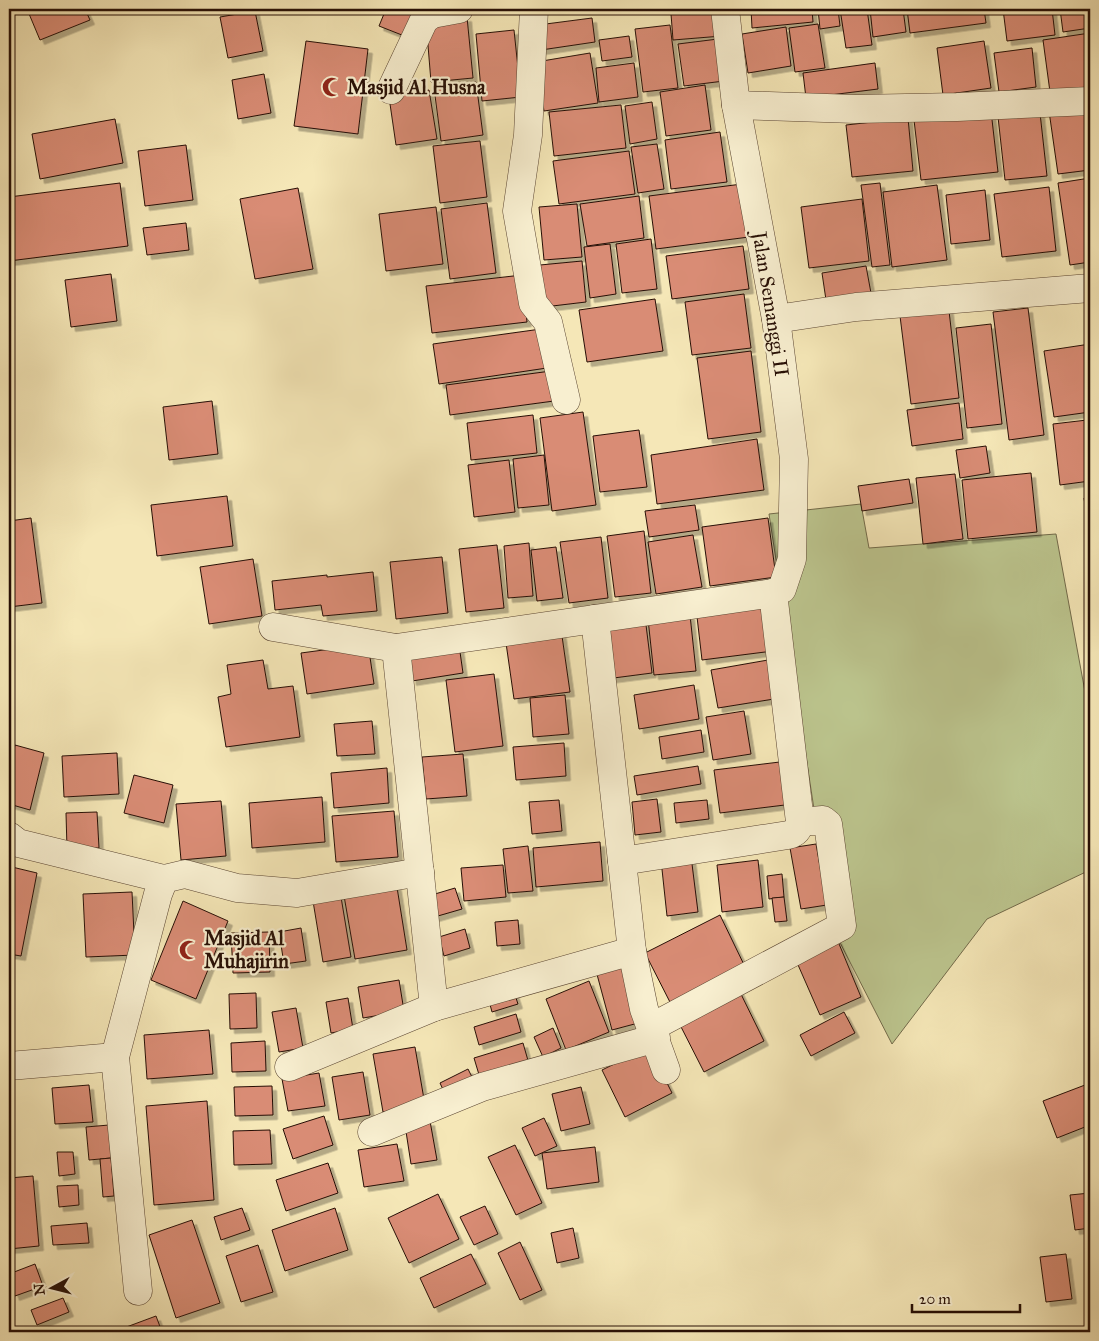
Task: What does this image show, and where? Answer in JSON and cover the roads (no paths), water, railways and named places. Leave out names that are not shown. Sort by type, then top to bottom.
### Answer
[{"type":"street","points":[[391,90],[424,20],[432,14],[459,9]]},
{"type":"street","points":[[534,9],[528,135],[517,210],[534,303],[548,322],[566,400]]},
{"type":"street","name":"Jalan Semanggi II","points":[[726,9],[736,105],[776,319],[794,460],[792,559],[782,589],[773,593]]},
{"type":"street","points":[[736,105],[855,109],[1090,101]]},
{"type":"street","points":[[776,319],[856,307],[1090,288]]},
{"type":"street","points":[[273,627],[396,648],[773,593],[800,822],[796,833],[622,861]]},
{"type":"street","points":[[594,619],[632,951],[644,1009],[654,1032],[666,1070]]},
{"type":"street","points":[[396,648],[434,1007]]},
{"type":"street","points":[[372,1132],[482,1087],[654,1032],[842,926],[828,824],[823,820],[800,822]]},
{"type":"street","points":[[9,836],[18,843],[164,878],[185,874],[237,888],[297,894],[420,872]]},
{"type":"street","points":[[138,1291],[115,1057],[158,894],[164,878]]},
{"type":"street","points":[[289,1067],[434,1007],[632,951]]},
{"type":"street","points":[[9,1066],[115,1057]]},
{"type":"place","name":"Masjid Al Husna","points":[[332,87]]},
{"type":"place","name":"Masjid Al Muhajirin","points":[[189,950]]}]
